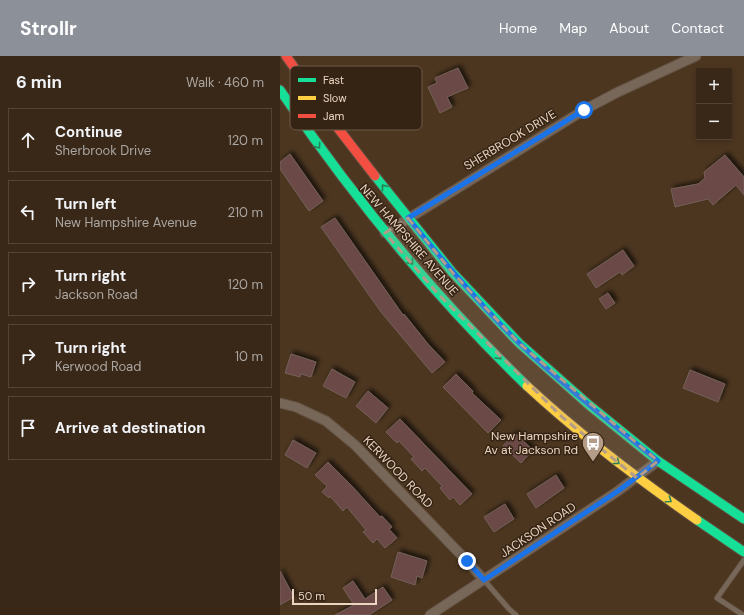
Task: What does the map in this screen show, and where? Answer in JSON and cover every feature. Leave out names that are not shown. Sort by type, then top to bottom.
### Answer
[{"type":"main road","name":"NEW HAMPSHIRE AVENUE","points":[[286,56],[293,66]]},
{"type":"main road","name":"NEW HAMPSHIRE AVENUE","points":[[280,90],[290,106]]},
{"type":"main road","name":"NEW HAMPSHIRE AVENUE","points":[[306,130],[342,180],[385,233],[437,293],[499,358],[562,417],[637,478],[744,552]]},
{"type":"main road","name":"NEW HAMPSHIRE AVENUE","points":[[339,130],[452,272],[519,343],[589,405],[658,461],[744,519]]},
{"type":"street","name":"SHERBROOK DRIVE","points":[[385,233],[578,113],[616,93],[696,56]]},
{"type":"street","name":"KERWOOD ROAD","points":[[280,403],[296,407],[326,421],[355,445],[484,580]]},
{"type":"street","name":"JACKSON ROAD","points":[[430,615],[637,478],[658,461]]},
{"type":"lane","points":[[743,615],[718,598],[744,560]]},
{"type":"lane","points":[[484,580],[516,615]]},
{"type":"highlighted area","points":[[408,218],[452,272],[519,343],[658,461],[637,478],[562,417],[437,293],[385,233]]},
{"type":"building","points":[[458,68],[468,88],[447,97],[452,107],[440,113],[428,87],[437,83],[435,78]]},
{"type":"building","points":[[290,154],[323,201],[309,211],[280,169],[280,162]]},
{"type":"building","points":[[725,155],[744,177],[744,195],[736,185],[713,205],[708,199],[675,207],[671,189],[698,184],[705,178],[704,172]]},
{"type":"building","points":[[335,218],[403,315],[404,314],[428,344],[445,362],[432,373],[381,312],[321,227]]},
{"type":"building","points":[[623,250],[634,266],[622,275],[620,272],[596,288],[587,274]]},
{"type":"building","points":[[608,293],[615,303],[606,309],[599,299]]},
{"type":"building","points":[[291,354],[316,362],[311,377],[301,374],[300,377],[285,373]]},
{"type":"building","points":[[332,369],[355,382],[346,398],[323,386]]},
{"type":"building","points":[[690,370],[725,384],[718,402],[683,388]]},
{"type":"building","points":[[456,374],[473,391],[472,393],[501,420],[488,433],[443,387]]},
{"type":"building","points":[[368,391],[388,408],[376,423],[356,406]]},
{"type":"building","points":[[400,419],[472,494],[460,505],[453,497],[450,500],[440,488],[442,486],[425,468],[422,471],[411,459],[414,457],[399,441],[397,443],[386,432]]},
{"type":"building","points":[[515,433],[533,450],[521,463],[503,446]]},
{"type":"building","points":[[293,440],[316,453],[307,468],[285,455]]},
{"type":"building","points":[[328,462],[380,517],[382,516],[392,527],[389,529],[397,538],[385,548],[377,539],[373,543],[363,532],[366,530],[347,507],[343,511],[330,496],[329,498],[322,492],[327,486],[315,475]]},
{"type":"building","points":[[556,475],[564,488],[536,508],[527,494]]},
{"type":"building","points":[[505,504],[514,519],[494,532],[484,517]]},
{"type":"building","points":[[398,552],[427,561],[422,578],[417,576],[415,585],[391,577]]},
{"type":"building","points":[[280,571],[294,597],[280,605]]},
{"type":"building","points":[[353,581],[365,599],[383,587],[392,600],[369,615],[335,615],[354,605],[343,588]]},
{"type":"traffic: fast","points":[[280,90],[290,104]]},
{"type":"traffic: fast","points":[[308,130],[365,207],[427,281],[459,317],[527,386]]},
{"type":"traffic: fast","points":[[375,176],[452,272],[519,343],[589,405],[658,461],[744,519]]},
{"type":"traffic: fast","points":[[697,520],[744,552]]},
{"type":"traffic: slow","points":[[527,386],[610,456],[697,520]]},
{"type":"traffic: jam","points":[[286,56],[293,66]]},
{"type":"traffic: jam","points":[[339,130],[375,176]]},
{"type":"place","name":"New Hampshire Av at Jackson Rd","points":[[593,462]]},
{"type":"route","points":[[467,561],[484,580],[618,491],[658,461],[589,405],[519,343],[452,272],[408,218],[584,110]]}]
